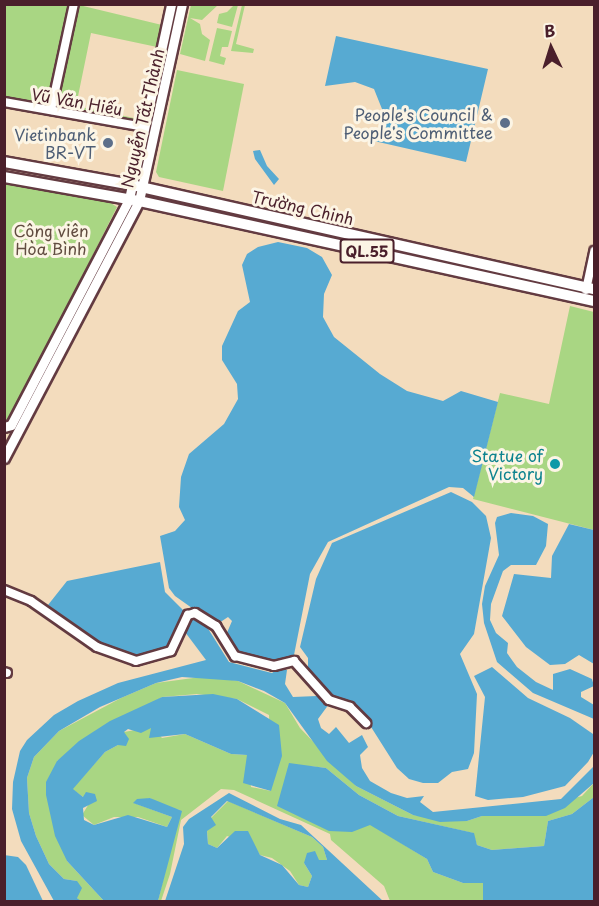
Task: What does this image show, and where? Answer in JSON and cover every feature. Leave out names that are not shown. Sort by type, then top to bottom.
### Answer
[{"type":"highway","name":"Trường Chinh","points":[[4,162],[137,186],[591,288]]},
{"type":"highway","name":"Trường Chinh","points":[[4,177],[134,200],[589,300]]},
{"type":"highway","points":[[293,234],[296,221]]},
{"type":"main road","name":"Nguyễn Tất Thành","points":[[137,186],[144,128],[171,4]]},
{"type":"main road","name":"Nguyễn Tất Thành","points":[[4,458],[12,427],[134,200],[170,61],[182,4]]},
{"type":"main road","points":[[159,59],[170,61]]},
{"type":"street","points":[[51,110],[74,4]]},
{"type":"street","name":"Vũ Văn Hiếu","points":[[4,102],[144,128]]},
{"type":"street","points":[[589,300],[594,251]]},
{"type":"street","points":[[4,590],[31,601],[97,648],[136,661],[171,651],[188,615],[195,613],[220,630],[235,656],[274,666],[294,661],[329,700],[350,707],[366,723]]},
{"type":"green space","points":[[4,5],[79,5],[162,25],[157,47],[91,33],[76,106],[134,118],[132,130],[5,107]]},
{"type":"green space","points":[[191,5],[218,5],[202,20],[190,18],[200,24],[202,34],[210,40],[205,61],[180,54]]},
{"type":"green space","points":[[234,5],[238,5],[232,27],[217,23],[219,14],[227,12]]},
{"type":"green space","points":[[242,5],[245,5],[236,44],[254,49],[253,53],[231,51]]},
{"type":"green space","points":[[217,28],[232,31],[228,47],[222,47],[220,56],[226,58],[224,65],[209,61]]},
{"type":"green space","points":[[177,70],[244,84],[223,191],[159,177],[156,172]]},
{"type":"green space","name":"Công viên Hòa Bình","points":[[5,181],[106,200],[117,207],[11,418],[5,421]]},
{"type":"green space","points":[[570,306],[594,312],[594,530],[473,499],[500,393],[549,404]]},
{"type":"green space","points":[[208,676],[238,681],[285,703],[300,728],[356,786],[413,815],[467,821],[482,816],[507,816],[582,796],[594,783],[594,797],[572,814],[548,821],[544,846],[492,850],[477,845],[473,833],[398,816],[359,795],[326,768],[309,766],[370,824],[427,859],[433,872],[463,883],[483,883],[483,901],[390,901],[384,886],[331,840],[330,834],[234,790],[221,789],[181,820],[170,874],[161,901],[158,901],[180,810],[166,808],[150,798],[134,803],[172,817],[167,827],[138,817],[114,817],[94,825],[82,815],[90,802],[72,789],[105,752],[118,745],[124,732],[152,727],[162,738],[185,734],[231,754],[247,755],[251,787],[271,791],[269,715],[237,699],[197,694],[162,697],[57,761],[67,861],[104,901],[81,902],[77,898],[77,881],[64,879],[49,864],[36,836],[29,813],[27,778],[34,757],[59,731],[121,698],[156,683]]},
{"type":"green space","points":[[228,801],[312,837],[323,847],[327,860],[304,863],[312,876],[308,887],[299,885],[290,871],[272,858],[260,855],[254,845],[227,836],[217,848],[208,844],[207,830],[211,818]]},
{"type":"water","points":[[336,36],[488,69],[466,162],[374,141],[384,114],[374,89],[355,82],[325,86]]},
{"type":"water","points":[[260,150],[267,166],[279,179],[274,185],[255,159],[253,151]]},
{"type":"water","points":[[278,242],[307,248],[322,257],[332,275],[324,294],[323,317],[334,337],[380,374],[407,391],[443,401],[461,391],[498,402],[474,497],[463,488],[449,487],[328,542],[310,574],[294,655],[271,664],[238,655],[226,635],[232,621],[228,617],[216,625],[175,596],[169,588],[160,536],[175,531],[185,520],[179,507],[181,477],[189,454],[224,424],[238,399],[237,384],[222,360],[222,346],[238,311],[250,302],[242,265],[247,254],[258,247]]},
{"type":"water","points":[[451,492],[472,502],[486,516],[491,538],[474,634],[460,654],[477,694],[474,753],[468,769],[452,772],[438,783],[423,783],[409,779],[397,768],[366,719],[326,696],[308,671],[308,658],[300,647],[316,579],[332,543]]},
{"type":"water","points":[[511,513],[533,516],[548,524],[546,546],[536,565],[511,565],[503,571],[491,604],[490,620],[496,633],[508,643],[507,653],[517,667],[536,682],[553,690],[553,674],[570,669],[592,679],[594,686],[581,692],[581,697],[594,705],[594,719],[533,693],[497,662],[484,623],[482,604],[485,586],[499,555],[495,523],[497,517]]},
{"type":"water","points":[[569,524],[594,530],[594,664],[579,655],[565,664],[550,665],[526,647],[502,616],[514,574],[551,578],[552,556]]},
{"type":"water","points":[[160,562],[165,592],[185,612],[170,648],[138,659],[102,647],[48,605],[67,581]]},
{"type":"water","points":[[194,616],[207,627],[229,662],[272,673],[280,667],[287,670],[285,684],[293,697],[317,696],[329,704],[318,719],[321,728],[329,734],[336,727],[349,743],[362,735],[368,747],[360,755],[362,768],[370,781],[391,793],[407,798],[424,796],[420,802],[433,812],[561,799],[594,766],[594,783],[565,808],[546,816],[482,816],[467,821],[440,822],[413,815],[356,786],[327,761],[285,703],[264,691],[238,681],[182,677],[156,683],[100,707],[59,731],[34,757],[27,778],[29,813],[36,836],[49,864],[64,879],[77,881],[82,888],[77,898],[81,901],[54,901],[21,841],[12,809],[13,782],[20,751],[27,740],[54,715],[78,701],[118,683],[206,660],[185,632],[189,617]]},
{"type":"water","points":[[492,667],[528,698],[570,718],[593,734],[594,752],[588,762],[565,786],[523,797],[488,800],[475,796],[485,697],[474,676]]},
{"type":"water","points":[[213,694],[237,699],[279,725],[282,756],[271,791],[243,783],[247,755],[231,754],[185,734],[149,738],[151,728],[141,733],[128,729],[124,732],[129,739],[126,746],[118,745],[105,752],[73,789],[83,797],[86,792],[95,794],[97,801],[83,808],[84,820],[94,825],[128,815],[167,827],[172,817],[133,803],[137,799],[150,798],[182,811],[158,901],[104,901],[67,861],[55,836],[46,795],[46,782],[57,761],[79,741],[110,721],[162,697]]},
{"type":"water","points":[[289,763],[326,768],[359,795],[398,816],[474,833],[477,845],[492,850],[544,846],[548,821],[572,814],[594,797],[594,901],[483,901],[483,883],[463,883],[433,872],[427,859],[370,825],[352,832],[329,831],[277,806]]},
{"type":"water","points":[[229,793],[280,819],[301,825],[383,901],[165,901],[184,844],[183,827],[189,819]],"holes":[[[227,801],[312,837],[323,847],[327,860],[319,860],[315,851],[307,853],[304,863],[312,876],[308,887],[299,885],[282,865],[260,855],[248,831],[235,831],[217,848],[208,844],[207,831],[216,825],[211,817]]]},
{"type":"water","points":[[4,855],[18,857],[26,865],[43,901],[5,901]]},
{"type":"place","name":"People's Council & People's Committee","points":[[505,123]]},
{"type":"place","name":"Vietinbank BR-VT","points":[[108,143]]},
{"type":"place","name":"Statue of Victory","points":[[555,464]]}]
